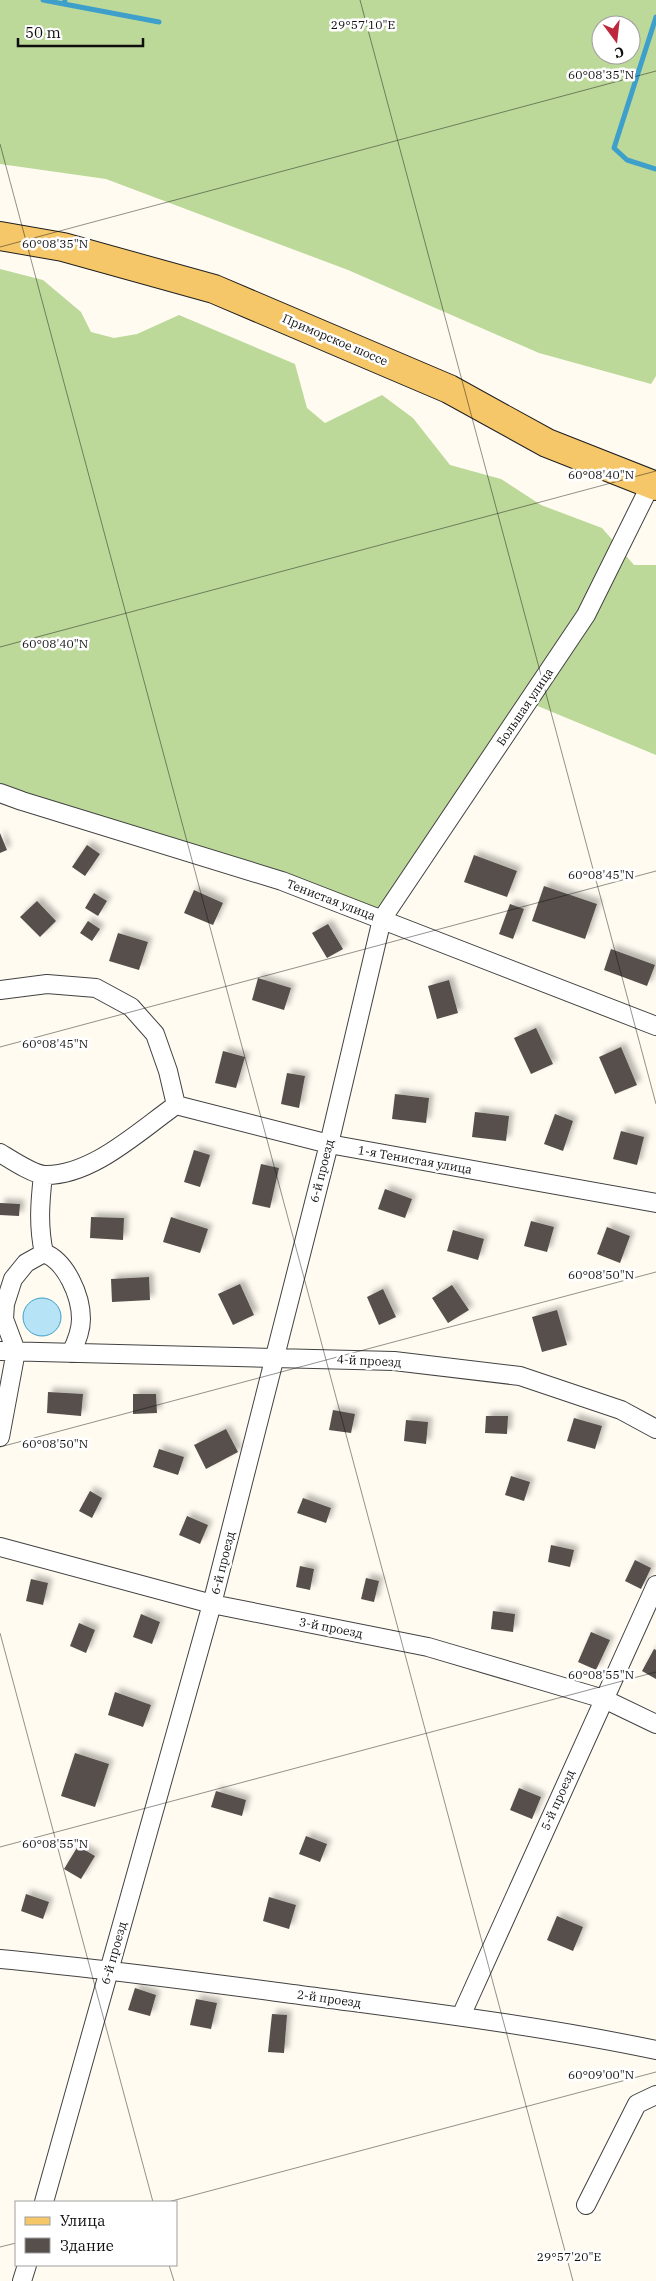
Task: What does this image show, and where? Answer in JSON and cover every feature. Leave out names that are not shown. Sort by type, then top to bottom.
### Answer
[{"type":"main road","name":"Приморское шоссе","points":[[0,236],[63,247],[214,289],[449,389],[546,443],[653,485]]},
{"type":"street","name":"Большая улица","points":[[382,919],[586,615],[653,485]]},
{"type":"street","name":"Тенистая улица","points":[[0,793],[282,881],[656,1026]]},
{"type":"street","name":"6-й проезд","points":[[44,2201],[212,1604],[329,1144],[382,919]]},
{"type":"street","points":[[0,990],[46,984],[96,988],[130,1007],[155,1034],[168,1071],[176,1106],[121,1146],[92,1163],[66,1172],[43,1175],[0,1153]]},
{"type":"street","name":"1-я Тенистая улица","points":[[176,1106],[329,1144],[656,1203]]},
{"type":"street","points":[[43,1175],[39,1215],[40,1235],[44,1253]]},
{"type":"street","points":[[0,1437],[8,1351],[4,1319],[5,1304],[13,1279],[26,1263],[44,1253]]},
{"type":"street","points":[[8,1351],[72,1353],[81,1320],[79,1302],[72,1283],[54,1257],[44,1253]]},
{"type":"street","name":"4-й проезд","points":[[72,1353],[394,1361],[520,1376],[621,1410],[656,1429]]},
{"type":"street","name":"3-й проезд","points":[[0,1547],[212,1604],[428,1647],[604,1699],[656,1724]]},
{"type":"street","name":"5-й проезд","points":[[461,2016],[656,1585]]},
{"type":"street","name":"2-й проезд","points":[[0,1959],[110,1970],[461,2016],[581,2035],[656,2050]]},
{"type":"street","points":[[586,2205],[637,2104],[656,2095]]},
{"type":"street","points":[[22,2281],[27,2266]]},
{"type":"green space","points":[[0,0],[656,0],[656,376],[651,384],[539,353],[348,270],[106,179],[0,164]]},
{"type":"green space","points":[[0,269],[43,280],[81,312],[91,332],[114,338],[137,334],[179,315],[295,364],[307,408],[325,423],[382,395],[413,418],[450,465],[501,479],[541,505],[602,528],[634,565],[656,565],[656,755],[528,702],[390,908],[368,914],[0,791]]},
{"type":"water","points":[[42,1298],[56,1303],[61,1317],[56,1331],[42,1336],[28,1331],[23,1317],[28,1303]]},
{"type":"building","points":[[0,833],[7,850],[0,853]]},
{"type":"building","points":[[87,845],[100,854],[85,876],[72,867]]},
{"type":"building","points":[[474,855],[517,871],[507,897],[464,882]]},
{"type":"building","points":[[544,886],[597,904],[585,939],[532,921]]},
{"type":"building","points":[[194,890],[223,903],[213,925],[184,913]]},
{"type":"building","points":[[94,893],[107,901],[98,916],[85,908]]},
{"type":"building","points":[[37,901],[56,921],[40,937],[20,917]]},
{"type":"building","points":[[510,904],[524,909],[513,939],[499,934]]},
{"type":"building","points":[[88,921],[100,929],[92,941],[80,933]]},
{"type":"building","points":[[328,924],[343,949],[327,958],[312,933]]},
{"type":"building","points":[[118,933],[148,942],[139,970],[109,961]]},
{"type":"building","points":[[611,949],[655,965],[647,986],[604,970]]},
{"type":"building","points":[[258,978],[291,988],[284,1010],[252,1000]]},
{"type":"building","points":[[449,980],[458,1013],[437,1019],[428,986]]},
{"type":"building","points":[[536,1028],[553,1064],[531,1074],[514,1038]]},
{"type":"building","points":[[621,1047],[637,1085],[615,1094],[599,1057]]},
{"type":"building","points":[[223,1051],[245,1057],[236,1088],[215,1083]]},
{"type":"building","points":[[287,1073],[305,1076],[299,1108],[281,1104]]},
{"type":"building","points":[[395,1094],[429,1098],[426,1123],[392,1119]]},
{"type":"building","points":[[475,1112],[509,1116],[506,1141],[472,1137]]},
{"type":"building","points":[[555,1114],[573,1121],[563,1151],[544,1144]]},
{"type":"building","points":[[621,1131],[644,1137],[637,1165],[613,1159]]},
{"type":"building","points":[[194,1150],[210,1155],[200,1187],[184,1182]]},
{"type":"building","points":[[261,1164],[279,1168],[270,1208],[252,1204]]},
{"type":"building","points":[[385,1189],[412,1199],[405,1218],[378,1209]]},
{"type":"building","points":[[0,1203],[20,1204],[19,1216],[0,1215]]},
{"type":"building","points":[[91,1217],[124,1218],[123,1240],[90,1238]]},
{"type":"building","points":[[171,1217],[208,1229],[200,1253],[163,1242]]},
{"type":"building","points":[[531,1221],[554,1227],[547,1252],[524,1246]]},
{"type":"building","points":[[607,1227],[630,1236],[620,1263],[597,1254]]},
{"type":"building","points":[[453,1230],[484,1239],[478,1260],[447,1251]]},
{"type":"building","points":[[149,1277],[150,1300],[112,1302],[111,1279]]},
{"type":"building","points":[[240,1284],[254,1315],[233,1325],[218,1294]]},
{"type":"building","points":[[452,1285],[469,1310],[448,1323],[432,1298]]},
{"type":"building","points":[[383,1289],[396,1317],[379,1325],[367,1297]]},
{"type":"building","points":[[557,1310],[567,1345],[542,1352],[532,1317]]},
{"type":"building","points":[[48,1392],[83,1394],[81,1416],[47,1413]]},
{"type":"building","points":[[133,1394],[156,1394],[157,1413],[133,1414]]},
{"type":"building","points":[[333,1410],[355,1414],[351,1433],[329,1430]]},
{"type":"building","points":[[486,1416],[508,1416],[507,1434],[485,1433]]},
{"type":"building","points":[[574,1418],[602,1426],[595,1449],[567,1441]]},
{"type":"building","points":[[406,1420],[428,1422],[426,1444],[404,1441]]},
{"type":"building","points":[[226,1429],[238,1452],[206,1469],[194,1445]]},
{"type":"building","points":[[159,1449],[184,1457],[178,1475],[153,1467]]},
{"type":"building","points":[[511,1476],[530,1482],[524,1501],[505,1495]]},
{"type":"building","points":[[90,1491],[102,1498],[92,1518],[79,1511]]},
{"type":"building","points":[[303,1498],[331,1508],[326,1523],[297,1513]]},
{"type":"building","points":[[187,1516],[208,1525],[200,1544],[179,1535]]},
{"type":"building","points":[[551,1545],[574,1550],[570,1567],[548,1562]]},
{"type":"building","points":[[635,1560],[651,1568],[641,1589],[625,1581]]},
{"type":"building","points":[[300,1566],[314,1569],[310,1590],[296,1587]]},
{"type":"building","points":[[366,1578],[379,1581],[374,1602],[361,1599]]},
{"type":"building","points":[[31,1579],[48,1583],[43,1605],[26,1601]]},
{"type":"building","points":[[493,1611],[515,1614],[513,1632],[491,1629]]},
{"type":"building","points":[[141,1614],[160,1622],[152,1644],[133,1637]]},
{"type":"building","points":[[79,1623],[95,1630],[86,1653],[70,1646]]},
{"type":"building","points":[[591,1632],[610,1640],[596,1670],[578,1662]]},
{"type":"building","points":[[654,1649],[656,1650],[656,1679],[642,1671]]},
{"type":"building","points":[[115,1692],[151,1705],[143,1727],[108,1715]]},
{"type":"building","points":[[75,1753],[109,1764],[95,1807],[61,1796]]},
{"type":"building","points":[[519,1788],[541,1797],[532,1819],[510,1810]]},
{"type":"building","points":[[216,1791],[246,1800],[242,1816],[211,1807]]},
{"type":"building","points":[[306,1836],[327,1844],[320,1862],[299,1854]]},
{"type":"building","points":[[78,1846],[95,1856],[81,1879],[64,1869]]},
{"type":"building","points":[[26,1894],[49,1902],[43,1919],[21,1911]]},
{"type":"building","points":[[269,1897],[296,1905],[289,1929],[263,1921]]},
{"type":"building","points":[[557,1916],[583,1927],[573,1951],[547,1940]]},
{"type":"building","points":[[135,1988],[156,1995],[150,2016],[128,2010]]},
{"type":"building","points":[[196,1999],[217,2003],[211,2029],[190,2025]]},
{"type":"building","points":[[272,2014],[287,2015],[284,2053],[268,2052]]},
{"type":"waterway","points":[[43,0],[64,4]]},
{"type":"waterway","points":[[65,0],[64,4],[159,22]]},
{"type":"waterway","points":[[656,17],[614,148],[627,160],[656,169]]}]
